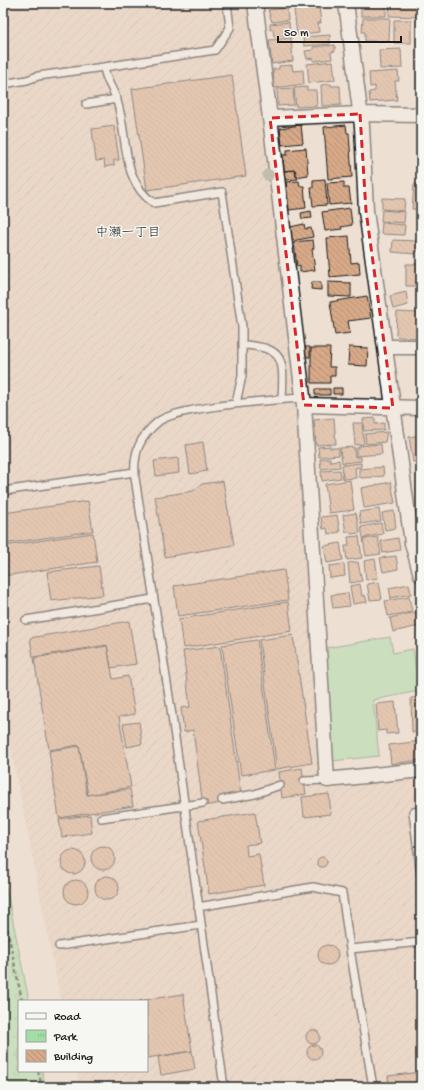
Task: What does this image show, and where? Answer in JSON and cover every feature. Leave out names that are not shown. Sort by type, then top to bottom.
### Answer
[{"type":"street","points":[[255,3],[270,118],[302,401],[327,780],[421,770]]},
{"type":"street","points":[[346,3],[360,114],[366,211],[412,543],[421,575]]},
{"type":"street","points":[[270,118],[360,114],[421,115]]},
{"type":"street","points":[[385,347],[421,347]]},
{"type":"street","points":[[302,401],[393,408],[421,408]]},
{"type":"lane","points":[[3,84],[27,80],[38,76],[214,50],[230,28],[227,3]]},
{"type":"lane","points":[[104,67],[107,79],[117,99],[131,174],[144,196],[154,203],[222,192],[238,298],[242,345],[242,376],[236,403]]},
{"type":"lane","points":[[86,104],[117,99]]},
{"type":"lane","points":[[242,345],[263,346],[272,350],[278,356],[283,373],[282,399]]},
{"type":"lane","points":[[224,1087],[135,472],[135,452],[146,435],[160,420],[182,412],[236,403],[282,399],[302,401]]},
{"type":"lane","points":[[3,491],[135,472]]},
{"type":"lane","points":[[26,620],[153,599]]},
{"type":"lane","points":[[304,781],[327,780]]},
{"type":"lane","points":[[222,800],[255,794],[280,785]]},
{"type":"lane","points":[[100,818],[203,803]]},
{"type":"lane","points":[[421,810],[413,812],[421,875]]},
{"type":"lane","points":[[198,907],[313,887],[342,893],[373,1087]]},
{"type":"lane","points":[[59,946],[201,925]]},
{"type":"lane","points":[[350,949],[421,942]]},
{"type":"path","points":[[3,908],[22,1000]]},
{"type":"path","points":[[38,1072],[42,1087]]},
{"type":"highlighted area","points":[[360,114],[366,211],[393,408],[304,405],[270,118]]},
{"type":"shaded area","points":[[3,3],[248,3],[265,120],[299,409],[320,785],[421,775],[421,1087],[81,1087],[76,1072],[148,1072],[148,1000],[61,1000],[3,708]]},
{"type":"green space","points":[[390,637],[393,653],[413,649],[419,691],[373,700],[379,756],[332,761],[326,648]]},
{"type":"green space","points":[[3,872],[29,1000],[18,1000],[18,1072],[42,1072],[46,1087],[3,1087]]},
{"type":"building","points":[[270,3],[286,3],[286,5],[270,7]]},
{"type":"building","points":[[291,3],[323,3],[292,6]]},
{"type":"building","points":[[361,3],[386,3],[386,16],[361,16]]},
{"type":"building","points":[[390,3],[421,3],[421,17],[389,16]]},
{"type":"building","points":[[319,7],[321,23],[318,23],[319,32],[297,35],[294,10]]},
{"type":"building","points":[[287,8],[288,20],[272,22],[268,10]]},
{"type":"building","points":[[363,18],[390,18],[389,41],[365,41],[365,32],[362,32]]},
{"type":"building","points":[[394,20],[411,20],[411,43],[394,43]]},
{"type":"building","points":[[289,22],[290,35],[274,37],[273,29],[270,30],[270,24]]},
{"type":"building","points":[[330,35],[330,44],[304,46],[303,37]]},
{"type":"building","points":[[291,38],[293,61],[272,64],[269,40]]},
{"type":"building","points":[[335,45],[335,51],[331,52],[332,59],[314,61],[313,58],[307,59],[305,51],[313,50],[313,47]]},
{"type":"building","points":[[401,49],[402,68],[380,69],[379,50]]},
{"type":"building","points":[[333,61],[335,80],[309,83],[307,64]]},
{"type":"building","points":[[292,65],[293,71],[303,70],[304,84],[274,88],[273,69],[279,69],[279,66]]},
{"type":"building","points":[[398,71],[399,81],[395,81],[397,100],[370,102],[369,92],[375,91],[375,86],[370,87],[369,73]]},
{"type":"building","points":[[232,75],[246,176],[147,190],[132,89]]},
{"type":"building","points":[[331,84],[331,86],[340,86],[341,105],[322,106],[321,85]]},
{"type":"building","points":[[307,87],[307,90],[316,90],[317,106],[296,107],[294,88]]},
{"type":"building","points":[[293,88],[294,105],[278,106],[277,89]]},
{"type":"building","points":[[301,125],[303,143],[282,145],[280,128]]},
{"type":"building","points":[[346,125],[347,133],[349,133],[352,177],[328,179],[324,127]]},
{"type":"building","points":[[114,126],[119,160],[114,160],[114,165],[105,167],[104,160],[96,161],[92,129]]},
{"type":"building","points":[[306,148],[308,175],[296,177],[295,170],[284,171],[283,155],[287,155],[287,150]]},
{"type":"building","points":[[295,170],[298,179],[285,180],[284,171]]},
{"type":"building","points":[[325,179],[327,205],[313,206],[311,188],[313,188],[313,180]]},
{"type":"building","points":[[299,181],[300,186],[304,186],[306,208],[289,210],[286,182]]},
{"type":"building","points":[[344,182],[344,188],[349,188],[351,203],[329,205],[327,183]]},
{"type":"building","points":[[414,184],[421,185],[421,209],[412,209]]},
{"type":"building","points":[[382,198],[405,199],[404,211],[382,209]]},
{"type":"building","points":[[350,208],[352,225],[341,227],[342,229],[325,231],[322,212]]},
{"type":"building","points":[[382,210],[405,212],[404,223],[381,221]]},
{"type":"building","points":[[311,211],[312,218],[302,219],[301,213]]},
{"type":"building","points":[[419,213],[421,213],[421,233],[417,232]]},
{"type":"building","points":[[382,223],[405,225],[404,235],[381,234]]},
{"type":"building","points":[[304,224],[305,229],[311,228],[313,237],[292,241],[290,227]]},
{"type":"building","points":[[349,236],[351,263],[359,262],[360,274],[330,277],[327,238]]},
{"type":"building","points":[[313,240],[314,248],[312,249],[315,270],[300,272],[300,266],[297,267],[294,242]]},
{"type":"building","points":[[393,240],[417,241],[416,243],[419,244],[419,251],[416,251],[415,254],[392,252]]},
{"type":"building","points":[[406,264],[421,264],[421,286],[406,286]]},
{"type":"building","points":[[312,282],[321,282],[321,290],[311,289]]},
{"type":"building","points":[[328,282],[351,283],[351,297],[328,296]]},
{"type":"building","points":[[406,292],[408,305],[393,309],[390,296]]},
{"type":"building","points":[[367,296],[371,318],[348,321],[350,333],[335,335],[330,302]]},
{"type":"building","points":[[397,312],[418,313],[417,338],[398,337],[396,335]]},
{"type":"building","points":[[305,347],[310,347],[310,357],[304,357]]},
{"type":"building","points":[[349,347],[368,348],[367,366],[348,365]]},
{"type":"building","points":[[311,348],[330,348],[329,367],[335,367],[335,376],[330,376],[330,383],[311,383]]},
{"type":"building","points":[[333,388],[342,388],[342,394],[333,394]]},
{"type":"building","points":[[315,389],[330,389],[330,395],[315,395]]},
{"type":"building","points":[[334,418],[336,444],[316,445],[314,420]]},
{"type":"building","points":[[375,418],[375,424],[384,423],[384,430],[364,431],[363,419]]},
{"type":"building","points":[[353,423],[362,423],[364,444],[355,445]]},
{"type":"building","points":[[387,432],[385,442],[366,444],[365,434]]},
{"type":"building","points":[[421,435],[421,461],[413,462],[409,437]]},
{"type":"building","points":[[203,442],[207,471],[190,474],[186,445]]},
{"type":"building","points":[[381,444],[382,454],[356,456],[356,448],[359,448],[359,446]]},
{"type":"building","points":[[330,446],[330,448],[339,448],[339,455],[319,457],[318,447]]},
{"type":"building","points":[[354,447],[355,457],[361,457],[361,461],[342,463],[340,448]]},
{"type":"building","points":[[178,458],[179,473],[156,476],[154,461]]},
{"type":"building","points":[[330,458],[330,461],[339,460],[340,467],[321,469],[320,459]]},
{"type":"building","points":[[361,463],[361,467],[355,468],[356,478],[343,479],[342,465]]},
{"type":"building","points":[[419,465],[421,465],[421,497],[420,497]]},
{"type":"building","points":[[383,467],[384,476],[359,477],[359,469]]},
{"type":"building","points":[[340,470],[341,478],[322,481],[321,471]]},
{"type":"building","points":[[350,480],[354,510],[329,513],[325,484]]},
{"type":"building","points":[[223,481],[234,545],[165,557],[155,497],[193,491],[202,484]]},
{"type":"building","points":[[391,482],[395,503],[364,508],[361,488]]},
{"type":"building","points":[[88,501],[93,531],[3,544],[3,513]]},
{"type":"building","points":[[379,509],[381,521],[361,524],[359,512]]},
{"type":"building","points":[[394,511],[396,528],[385,530],[382,513]]},
{"type":"building","points":[[356,513],[360,533],[351,534],[350,532],[346,532],[343,515]]},
{"type":"building","points":[[337,515],[340,532],[328,534],[327,528],[323,529],[321,517]]},
{"type":"building","points":[[381,523],[383,534],[363,538],[361,527]]},
{"type":"building","points":[[93,533],[97,562],[3,576],[3,546]]},
{"type":"building","points":[[359,536],[362,558],[347,560],[345,546],[349,546],[348,537]]},
{"type":"building","points":[[378,537],[381,554],[366,556],[363,539]]},
{"type":"building","points":[[398,538],[400,550],[383,553],[381,541]]},
{"type":"building","points":[[340,543],[343,560],[327,563],[324,546]]},
{"type":"building","points":[[396,556],[398,569],[383,572],[380,558]]},
{"type":"building","points":[[375,559],[378,578],[366,580],[364,561]]},
{"type":"building","points":[[358,562],[362,581],[350,583],[348,563]]},
{"type":"building","points":[[344,564],[345,576],[330,578],[329,566]]},
{"type":"building","points":[[99,566],[103,595],[51,601],[47,572]]},
{"type":"building","points":[[284,570],[288,600],[178,616],[174,586]]},
{"type":"building","points":[[379,582],[382,599],[370,600],[367,584]]},
{"type":"building","points":[[360,584],[362,596],[365,595],[367,602],[353,604],[350,586]]},
{"type":"building","points":[[409,584],[411,594],[391,598],[389,588]]},
{"type":"building","points":[[348,593],[350,606],[333,608],[331,595]]},
{"type":"building","points":[[409,597],[412,612],[388,616],[385,601]]},
{"type":"building","points":[[288,602],[292,631],[183,648],[179,619]]},
{"type":"building","points":[[416,612],[419,626],[393,632],[390,618]]},
{"type":"building","points":[[129,621],[136,664],[111,668],[107,645],[33,657],[30,638]]},
{"type":"building","points":[[293,635],[312,763],[277,769],[259,640]]},
{"type":"building","points":[[257,640],[275,770],[241,775],[222,645]]},
{"type":"building","points":[[107,646],[113,679],[128,676],[135,714],[119,717],[131,787],[88,795],[79,745],[49,750],[34,658]]},
{"type":"building","points":[[220,646],[241,795],[222,798],[222,803],[203,806],[193,730],[184,732],[181,708],[190,707],[183,651]]},
{"type":"building","points":[[421,697],[421,731],[412,732],[411,698]]},
{"type":"building","points":[[395,702],[398,733],[386,734],[386,730],[378,731],[376,704]]},
{"type":"building","points":[[139,722],[142,744],[127,747],[123,724]]},
{"type":"building","points":[[421,741],[421,760],[391,764],[389,745]]},
{"type":"building","points":[[79,746],[87,795],[130,789],[133,806],[59,818],[49,751]]},
{"type":"building","points":[[302,768],[306,794],[282,798],[279,772]]},
{"type":"building","points":[[329,794],[331,814],[304,817],[302,797]]},
{"type":"building","points":[[255,812],[260,843],[246,845],[247,856],[259,854],[264,885],[209,894],[198,821]]},
{"type":"building","points":[[90,815],[92,833],[62,837],[59,819]]},
{"type":"building","points":[[103,846],[111,850],[115,858],[111,866],[103,870],[95,866],[91,858],[95,850]]},
{"type":"building","points":[[73,850],[78,851],[84,857],[84,867],[78,873],[73,874],[68,873],[62,867],[61,862],[62,857],[68,851]]},
{"type":"building","points":[[320,857],[324,857],[326,858],[326,866],[320,867],[317,864],[317,860]]},
{"type":"building","points":[[107,876],[112,877],[118,883],[118,893],[112,899],[107,900],[102,899],[96,893],[95,888],[96,883],[102,877]]},
{"type":"building","points":[[76,880],[81,881],[87,887],[87,897],[81,903],[76,904],[71,903],[65,897],[64,892],[65,887],[71,881]]},
{"type":"building","points":[[324,945],[332,945],[338,951],[338,959],[332,965],[324,965],[318,959],[318,951]]},
{"type":"building","points":[[183,994],[192,1051],[148,1058],[148,1000],[145,1000]]},
{"type":"building","points":[[313,1030],[318,1032],[320,1037],[318,1042],[313,1044],[308,1042],[306,1037],[308,1032]]},
{"type":"building","points":[[314,1045],[319,1047],[321,1052],[319,1057],[314,1059],[309,1057],[307,1052],[309,1047]]},
{"type":"building","points":[[192,1051],[195,1069],[161,1075],[158,1057]]},
{"type":"building","points":[[421,1072],[421,1087],[389,1087],[388,1076]]},
{"type":"district","name":"中瀬一丁目","points":[[128,231]]}]
